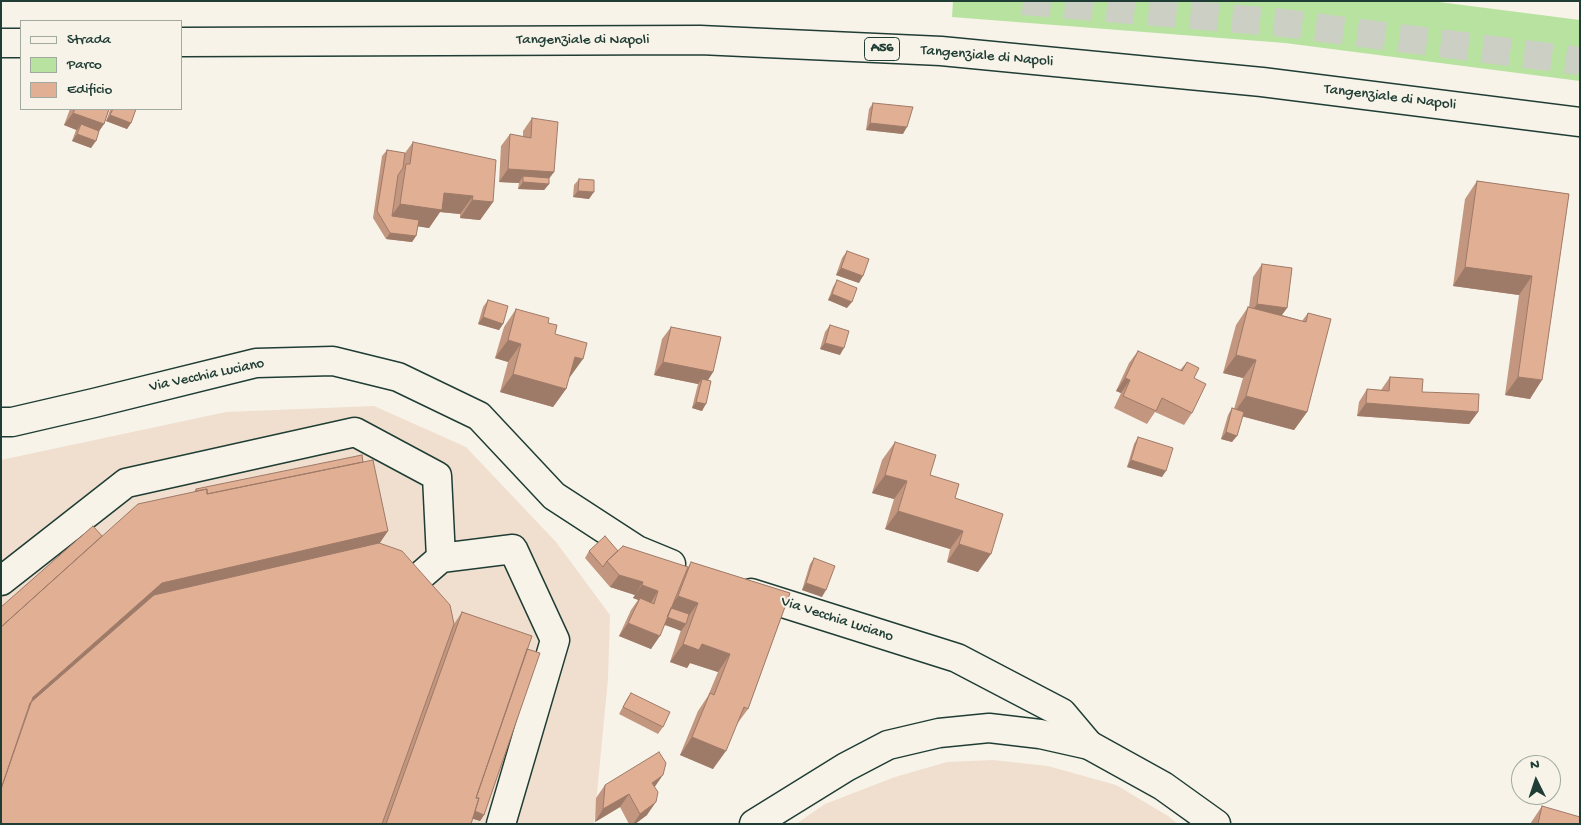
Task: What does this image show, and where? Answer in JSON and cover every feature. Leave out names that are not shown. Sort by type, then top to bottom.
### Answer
[{"type":"main road","name":"Tangenziale di Napoli","points":[[182,42],[700,40],[941,51],[1262,82],[1580,122]]},
{"type":"main road","points":[[1,43],[20,43]]},
{"type":"main road","name":"Via Vecchia Luciano","points":[[1,422],[12,422],[94,403],[256,362],[333,361],[398,377],[479,416],[554,496],[636,550],[692,572]]},
{"type":"main road","points":[[1,581],[126,482],[355,432],[437,476],[442,558]]},
{"type":"main road","points":[[374,616],[442,558],[513,549],[555,640],[501,824]]},
{"type":"main road","name":"Via Vecchia Luciano","points":[[729,586],[957,658],[1062,713],[1089,745]]},
{"type":"main road","points":[[754,824],[846,767],[888,745],[938,733],[989,728],[1040,734],[1089,745],[1163,786],[1216,824]]},
{"type":"shaded area","points":[[374,406],[466,447],[556,542],[610,615],[608,679],[594,824],[1,824],[1,460],[226,412]]},
{"type":"shaded area","points":[[993,760],[1048,766],[1116,785],[1178,824],[796,824],[825,804],[895,777],[947,762]]},
{"type":"green space","points":[[953,1],[1431,1],[1580,20],[1580,81],[1285,43],[952,17]]},
{"type":"building","points":[[873,103],[913,107],[907,127],[870,123]]},
{"type":"building","points":[[74,110],[109,110],[104,124],[73,113]]},
{"type":"building","points":[[112,110],[136,110],[131,123],[110,115]]},
{"type":"building","points":[[532,118],[558,122],[554,172],[508,169],[510,134],[531,138]]},
{"type":"building","points":[[81,124],[99,131],[96,141],[77,134]]},
{"type":"building","points":[[413,142],[496,160],[493,202],[472,200],[473,196],[444,193],[442,210],[400,204],[406,164],[410,164]]},
{"type":"building","points":[[387,150],[405,153],[403,168],[398,175],[392,216],[419,220],[416,236],[390,233],[377,211]]},
{"type":"building","points":[[523,176],[549,178],[549,184],[523,182]]},
{"type":"building","points":[[579,179],[594,180],[594,192],[578,191]]},
{"type":"building","points":[[1477,181],[1569,194],[1542,380],[1518,377],[1532,276],[1465,267]]},
{"type":"building","points":[[847,251],[869,259],[863,276],[841,268]]},
{"type":"building","points":[[1262,264],[1292,268],[1287,308],[1257,304]]},
{"type":"building","points":[[837,280],[857,288],[852,302],[832,294]]},
{"type":"building","points":[[488,300],[508,306],[503,324],[483,317]]},
{"type":"building","points":[[1248,307],[1306,322],[1308,313],[1331,319],[1307,412],[1246,396],[1256,360],[1236,355]]},
{"type":"building","points":[[516,309],[549,318],[548,323],[557,325],[555,334],[587,343],[583,359],[575,357],[566,389],[513,374],[521,344],[508,340]]},
{"type":"building","points":[[830,325],[849,331],[844,348],[825,343]]},
{"type":"building","points":[[671,327],[721,337],[713,372],[663,362]]},
{"type":"building","points":[[1138,351],[1182,371],[1187,362],[1199,368],[1194,378],[1206,384],[1192,413],[1162,398],[1156,411],[1123,396],[1130,380],[1125,378]]},
{"type":"building","points":[[1390,377],[1423,379],[1422,392],[1479,394],[1478,412],[1366,403],[1367,389],[1389,391]]},
{"type":"building","points":[[702,379],[711,381],[706,404],[696,402]]},
{"type":"building","points":[[1232,408],[1244,412],[1237,436],[1226,432]]},
{"type":"building","points":[[1138,437],[1173,448],[1166,471],[1131,460]]},
{"type":"building","points":[[895,442],[936,455],[930,475],[959,484],[955,498],[1003,514],[991,554],[959,544],[963,531],[898,511],[907,481],[885,475]]},
{"type":"building","points":[[362,455],[363,462],[207,494],[207,489],[196,491],[196,489]]},
{"type":"building","points":[[373,460],[388,531],[162,583],[33,697],[1,789],[1,627],[138,504],[207,489],[207,494]]},
{"type":"building","points":[[93,526],[102,536],[1,627],[1,607]]},
{"type":"building","points":[[605,536],[618,551],[603,567],[589,551]]},
{"type":"building","points":[[379,543],[402,551],[450,605],[454,624],[382,824],[1,824],[1,789],[30,703],[154,595]]},
{"type":"building","points":[[623,546],[688,567],[660,636],[628,623],[640,598],[654,604],[658,591],[642,585],[643,582],[619,575],[607,561]]},
{"type":"building","points":[[814,558],[835,566],[826,590],[806,583]]},
{"type":"building","points":[[691,562],[790,593],[748,709],[744,707],[726,751],[692,737],[710,693],[714,695],[730,654],[702,644],[699,650],[683,644],[698,603],[678,596]]},
{"type":"building","points":[[671,608],[689,614],[686,624],[667,617]]},
{"type":"building","points":[[462,612],[532,636],[476,798],[479,798],[471,824],[386,824]]},
{"type":"building","points":[[527,649],[540,653],[484,815],[475,811],[479,798],[476,798]]},
{"type":"building","points":[[631,693],[670,712],[663,727],[623,707]]},
{"type":"building","points":[[659,752],[666,763],[663,775],[652,783],[658,792],[656,802],[640,814],[629,794],[603,809],[605,785]]},
{"type":"building","points":[[1542,806],[1580,817],[1580,824],[1538,824]]},
{"type":"tunnel","points":[[1023,1],[1275,22],[1580,61]]}]
